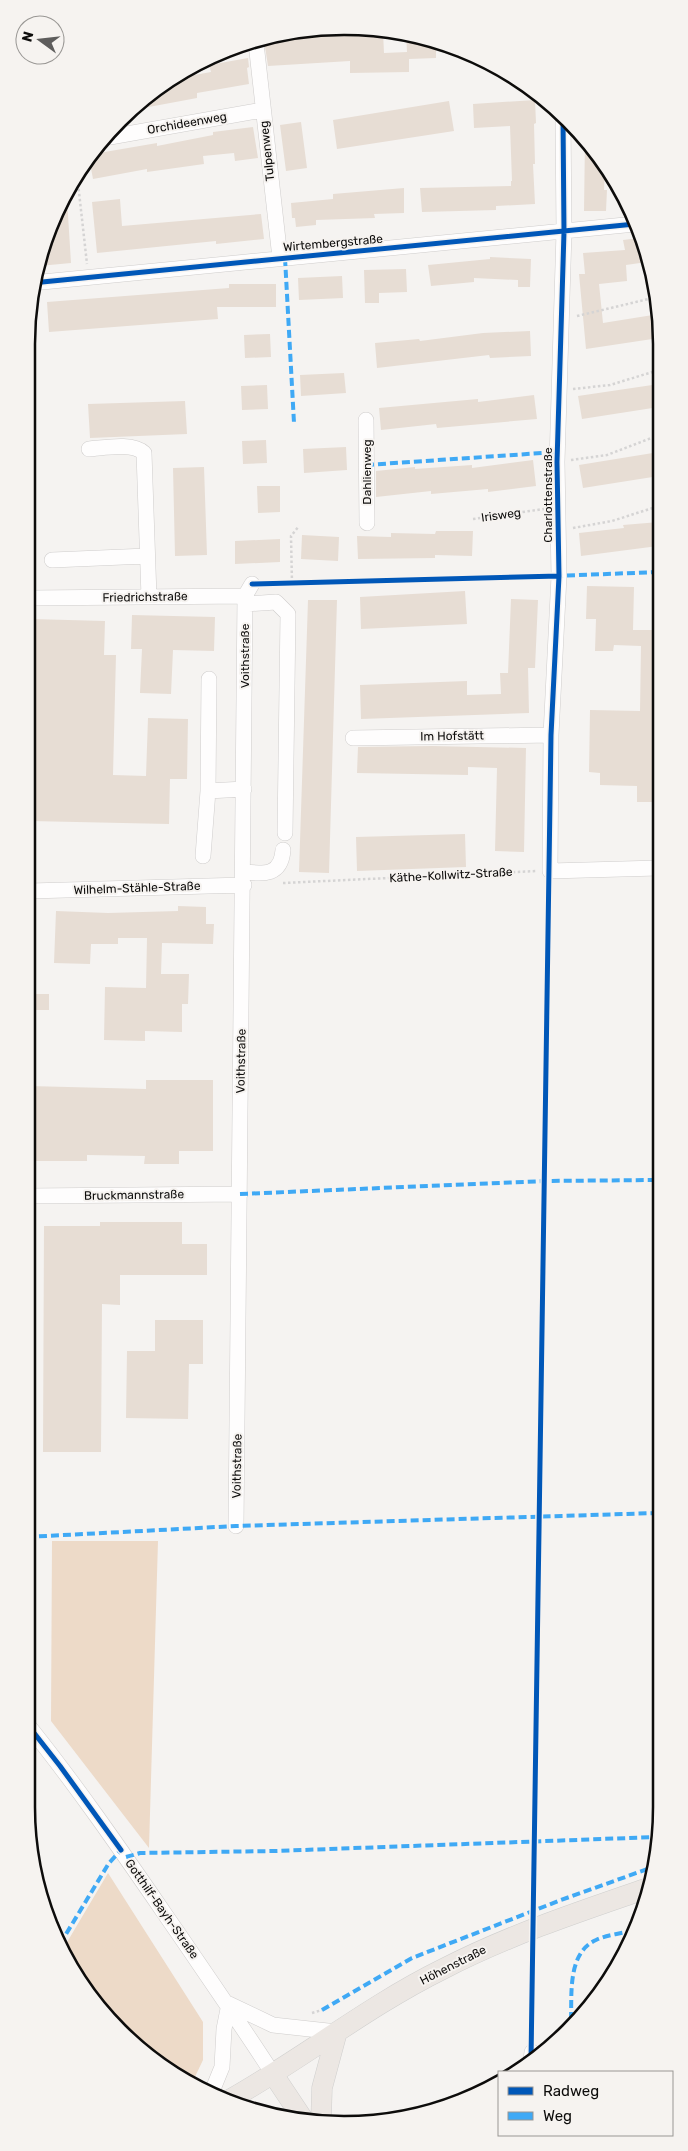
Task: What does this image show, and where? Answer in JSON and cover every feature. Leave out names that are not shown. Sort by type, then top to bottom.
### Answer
[{"type":"main road","name":"Höhenstraße","points":[[236,2096],[380,2004],[442,1969],[511,1937],[641,1890]]},
{"type":"main road","points":[[321,2115],[322,2088],[337,2032]]},
{"type":"main road","points":[[273,2074],[298,2112]]},
{"type":"street","name":"Tulpenweg","points":[[257,48],[280,258]]},
{"type":"street","name":"Orchideenweg","points":[[116,136],[263,110]]},
{"type":"street","name":"Charlottenstraße","points":[[550,871],[552,735],[558,576],[556,462],[564,232],[563,127]]},
{"type":"street","name":"Wirtembergstraße","points":[[41,282],[628,225]]},
{"type":"street","name":"Dahlienweg","points":[[366,420],[367,523]]},
{"type":"street","points":[[88,448],[129,447],[140,449],[144,453],[149,597]]},
{"type":"street","points":[[52,560],[147,556]]},
{"type":"street","name":"Friedrichstraße","points":[[35,598],[247,595],[276,602],[288,614],[286,833]]},
{"type":"street","name":"Voithstraße","points":[[236,1526],[247,595]]},
{"type":"street","points":[[204,856],[208,791],[210,678]]},
{"type":"street","name":"Im Hofstätt","points":[[353,738],[552,735]]},
{"type":"street","points":[[208,791],[244,789]]},
{"type":"street","name":"Wilhelm-Stähle-Straße","points":[[35,891],[244,878],[266,874],[276,868],[282,859],[283,850]]},
{"type":"street","points":[[550,871],[653,868]]},
{"type":"street","name":"Bruckmannstraße","points":[[35,1196],[240,1194]]},
{"type":"street","name":"Gotthilf-Bayh-Straße","points":[[35,1734],[121,1850],[228,2004],[273,2074]]},
{"type":"street","points":[[215,2087],[222,2067],[224,2028],[228,2004],[273,2025],[337,2032]]},
{"type":"path","points":[[78,186],[88,278]]},
{"type":"path","points":[[561,320],[649,299]]},
{"type":"path","points":[[558,390],[610,385],[653,372]]},
{"type":"path","points":[[556,462],[607,454],[653,436]]},
{"type":"path","points":[[558,531],[612,521],[653,508]]},
{"type":"path","points":[[292,583],[291,536],[299,526]]},
{"type":"shaded area","points":[[52,1541],[158,1541],[149,1848],[51,1721]]},
{"type":"shaded area","points":[[108,1873],[203,2022],[203,2060],[195,2078],[156,2052],[112,2011],[87,1979],[67,1943]]},
{"type":"building","points":[[344,35],[383,38],[384,53],[407,52],[406,42],[436,49],[436,58],[409,59],[409,72],[350,73],[350,61],[268,66],[265,46],[304,38]]},
{"type":"building","points":[[248,58],[249,84],[197,93],[197,98],[145,108],[190,76],[211,72],[209,66]]},
{"type":"building","points":[[449,101],[454,131],[337,149],[333,120]]},
{"type":"building","points":[[535,101],[535,164],[533,164],[535,204],[496,206],[496,210],[422,212],[420,188],[511,186],[510,126],[474,128],[473,104]]},
{"type":"building","points":[[301,122],[307,168],[286,171],[280,125]]},
{"type":"building","points":[[253,127],[258,158],[235,161],[234,153],[203,156],[204,164],[147,172],[147,169],[93,179],[91,167],[102,152],[157,143],[157,146],[213,135],[213,132]]},
{"type":"building","points":[[585,151],[605,178],[604,190],[607,190],[606,211],[584,211]]},
{"type":"building","points":[[404,188],[404,213],[374,214],[375,218],[316,220],[316,225],[296,227],[295,218],[292,218],[291,203],[333,199],[333,194]]},
{"type":"building","points":[[120,199],[122,226],[261,214],[264,239],[216,244],[216,241],[97,253],[92,202]]},
{"type":"building","points":[[67,206],[71,263],[46,265],[51,245]]},
{"type":"building","points":[[634,239],[642,263],[626,265],[627,281],[599,284],[603,323],[651,315],[653,339],[586,349],[579,274],[585,274],[583,253],[625,250],[623,240]]},
{"type":"building","points":[[490,257],[531,259],[530,287],[518,287],[518,280],[474,278],[474,282],[431,286],[428,265],[490,259]]},
{"type":"building","points":[[406,269],[407,292],[379,293],[379,303],[365,303],[364,270]]},
{"type":"building","points":[[342,276],[343,298],[299,300],[298,278]]},
{"type":"building","points":[[229,284],[276,284],[276,307],[217,307],[218,319],[49,332],[47,302],[229,288]]},
{"type":"building","points":[[530,331],[531,356],[490,358],[489,355],[377,368],[375,343],[419,339],[420,341],[483,333]]},
{"type":"building","points":[[270,334],[271,357],[245,358],[244,335]]},
{"type":"building","points":[[344,373],[346,393],[301,396],[300,375]]},
{"type":"building","points":[[267,385],[268,409],[242,410],[241,386]]},
{"type":"building","points":[[653,385],[653,408],[582,419],[578,396]]},
{"type":"building","points":[[534,395],[537,419],[437,428],[436,424],[381,430],[379,408],[478,399],[478,402]]},
{"type":"building","points":[[185,401],[187,434],[90,438],[88,404]]},
{"type":"building","points":[[266,440],[267,463],[243,464],[242,441]]},
{"type":"building","points":[[346,447],[347,470],[304,473],[303,449]]},
{"type":"building","points":[[653,453],[653,477],[583,488],[579,465]]},
{"type":"building","points":[[533,460],[536,486],[488,492],[488,489],[431,494],[431,491],[376,497],[376,471],[415,467],[415,469],[472,465],[472,468]]},
{"type":"building","points":[[204,467],[207,555],[175,556],[173,468]]},
{"type":"building","points":[[257,486],[280,486],[280,512],[258,513]]},
{"type":"building","points":[[653,522],[653,547],[581,556],[579,533],[624,528],[623,525]]},
{"type":"building","points":[[436,531],[473,531],[472,556],[435,555],[435,558],[358,559],[357,536],[391,537],[391,533],[435,534]]},
{"type":"building","points":[[302,535],[339,537],[338,561],[301,559]]},
{"type":"building","points":[[280,539],[280,562],[235,564],[235,541]]},
{"type":"building","points":[[587,586],[634,587],[633,630],[653,630],[653,802],[637,802],[637,786],[600,785],[600,773],[589,772],[590,710],[640,711],[641,646],[614,645],[613,651],[595,651],[596,619],[586,619]]},
{"type":"building","points":[[465,591],[467,624],[361,629],[360,597]]},
{"type":"building","points":[[511,599],[538,600],[535,668],[528,668],[529,713],[361,719],[360,685],[467,681],[467,695],[501,694],[500,673],[508,673]]},
{"type":"building","points":[[308,600],[337,600],[329,873],[299,872]]},
{"type":"building","points":[[132,615],[215,617],[214,651],[173,650],[171,694],[140,693],[142,649],[131,649]]},
{"type":"building","points":[[35,619],[105,621],[104,655],[116,655],[113,775],[146,776],[148,718],[188,719],[187,779],[170,779],[169,824],[35,821]]},
{"type":"building","points":[[358,747],[526,748],[524,852],[495,851],[497,768],[468,767],[468,775],[357,773]]},
{"type":"building","points":[[465,834],[466,867],[357,871],[356,837]]},
{"type":"building","points":[[178,906],[206,907],[206,924],[214,924],[213,944],[162,943],[161,974],[189,974],[188,1004],[182,1004],[182,1032],[145,1031],[145,1041],[104,1040],[105,987],[146,988],[147,938],[118,938],[118,944],[91,944],[90,964],[54,963],[56,911],[108,913],[178,911]]},
{"type":"building","points":[[35,994],[49,994],[49,1010],[35,1010]]},
{"type":"building","points":[[146,1080],[213,1080],[213,1151],[179,1151],[179,1164],[144,1164],[145,1156],[87,1155],[87,1161],[35,1161],[35,1086],[146,1089]]},
{"type":"building","points":[[100,1222],[182,1222],[182,1244],[207,1244],[207,1275],[120,1275],[120,1305],[102,1304],[101,1452],[43,1452],[44,1226],[100,1226]]},
{"type":"building","points":[[155,1320],[203,1320],[203,1364],[189,1364],[188,1419],[126,1418],[127,1351],[155,1351]]},
{"type":"marked path","points":[[285,258],[294,423]]},
{"type":"marked path","points":[[366,465],[557,452]]},
{"type":"marked path","points":[[555,576],[653,572]]},
{"type":"marked path","points":[[240,1194],[545,1181],[653,1180]]},
{"type":"marked path","points":[[35,1537],[236,1526],[653,1513]]},
{"type":"marked path","points":[[126,1857],[140,1853],[275,1851],[651,1837]]},
{"type":"marked path","points":[[64,1937],[109,1863],[121,1850]]},
{"type":"marked path","points":[[322,2010],[412,1958],[561,1900],[646,1869]]},
{"type":"marked path","points":[[571,2016],[573,1976],[580,1954],[596,1940],[626,1932]]},
{"type":"cycle path","points":[[531,2053],[551,735],[559,576],[557,462],[564,232],[563,127]]},
{"type":"cycle path","points":[[41,282],[628,225]]},
{"type":"cycle path","points":[[252,584],[559,576]]},
{"type":"cycle path","points":[[35,1734],[121,1850]]}]
